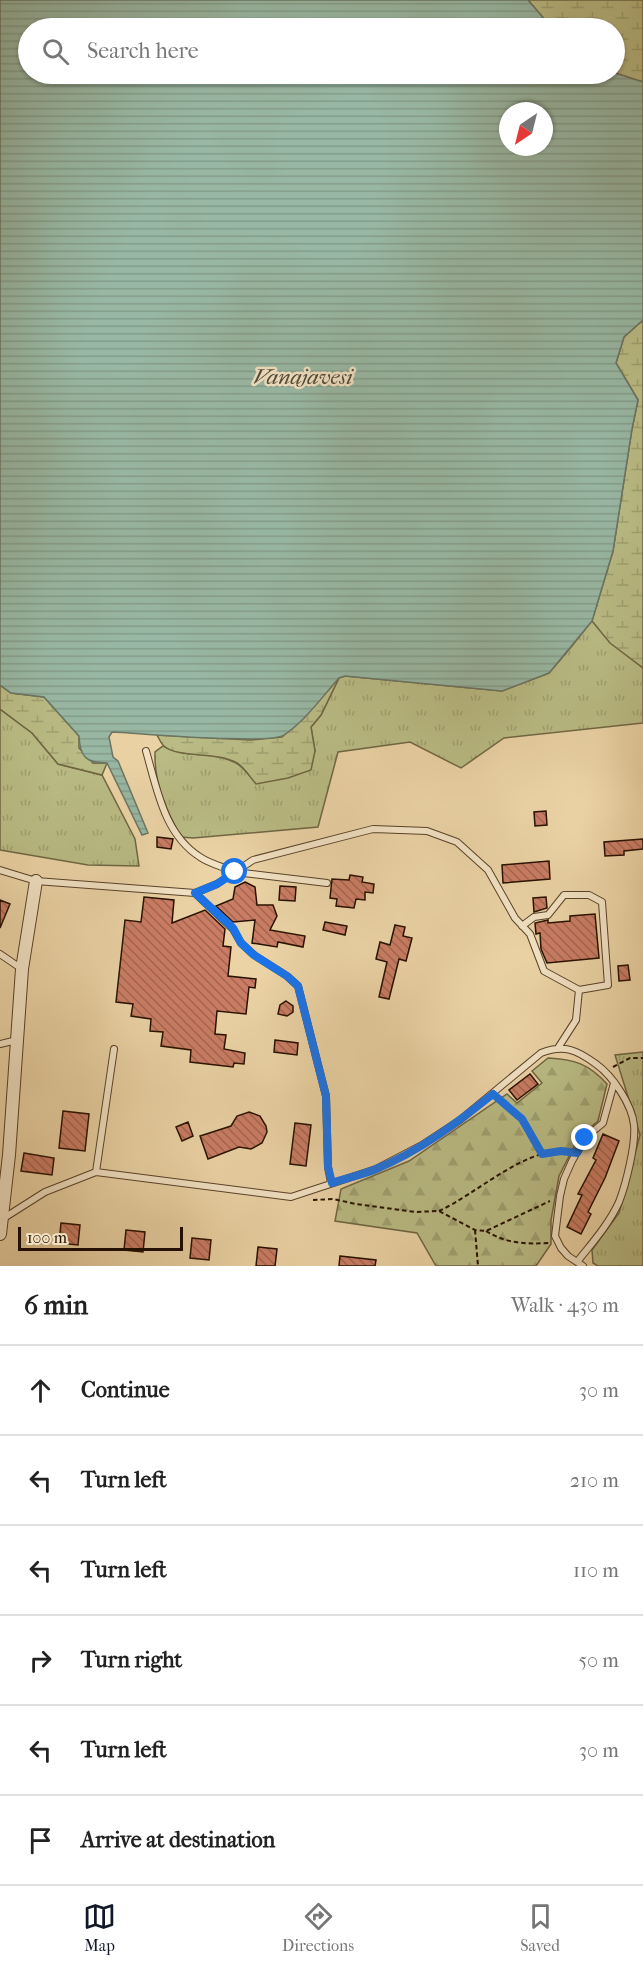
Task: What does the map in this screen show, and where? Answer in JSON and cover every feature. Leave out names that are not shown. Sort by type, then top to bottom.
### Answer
[{"type":"street","points":[[0,1234],[5,1153],[18,1039],[22,969],[36,881]]},
{"type":"lane","points":[[146,751],[164,813],[179,840],[200,858],[235,872],[327,883]]},
{"type":"lane","points":[[0,870],[36,881],[195,893],[217,884],[253,860],[373,829],[427,831],[457,842],[488,870],[515,918],[522,926],[530,934],[544,971],[579,990],[608,985],[602,902],[589,895],[564,895],[548,915],[534,917],[522,926]]},
{"type":"lane","points":[[195,893],[233,928],[241,943],[254,955],[287,976],[298,986],[326,1096],[328,1167],[332,1183]]},
{"type":"lane","points":[[0,954],[22,969]]},
{"type":"lane","points":[[558,1048],[576,1020],[579,990]]},
{"type":"lane","points":[[0,1044],[18,1039]]},
{"type":"lane","points":[[2,1219],[45,1192],[96,1172],[291,1197],[376,1169],[422,1145],[460,1120],[541,1053],[558,1048],[583,1055],[599,1066],[614,1083],[630,1106],[634,1126],[632,1148],[619,1202],[580,1264],[568,1256],[555,1236],[560,1196],[564,1179],[585,1138],[603,1123],[614,1083]]},
{"type":"lane","points":[[96,1172],[114,1049]]},
{"type":"path","points":[[607,1075],[615,1065],[630,1058],[643,1058]]},
{"type":"path","points":[[493,1094],[522,1119],[542,1154]]},
{"type":"path","points":[[310,1200],[333,1199],[415,1212],[439,1211],[465,1198],[528,1159],[561,1151],[577,1153]]},
{"type":"path","points":[[486,1231],[560,1196]]},
{"type":"path","points":[[439,1211],[475,1230],[486,1231],[500,1240],[558,1242]]},
{"type":"path","points":[[475,1230],[478,1266]]},
{"type":"green space","points":[[528,0],[643,0],[643,82],[625,76],[625,18],[543,18]]},
{"type":"green space","points":[[643,320],[643,723],[504,738],[461,768],[410,742],[338,752],[318,827],[193,838],[181,837],[170,817],[157,775],[155,752],[163,746],[181,752],[227,759],[242,767],[256,783],[315,751],[311,727],[321,715],[339,678],[345,676],[502,691],[549,673],[592,621],[613,551],[632,429]]},
{"type":"green space","points":[[643,320],[643,668],[610,643],[592,621],[613,551],[638,400],[616,363],[624,337]]},
{"type":"green space","points":[[339,678],[321,715],[311,727],[315,751],[311,770],[288,778],[256,784],[245,770],[229,759],[171,750],[163,745],[157,735],[251,740],[282,737],[306,715]]},
{"type":"green space","points":[[0,685],[11,693],[44,697],[79,736],[79,748],[93,763],[107,763],[102,775],[58,764],[32,733],[0,709]]},
{"type":"green space","points":[[0,709],[32,733],[58,764],[102,775],[135,839],[139,866],[88,865],[0,850]]},
{"type":"green space","points":[[643,1052],[643,1266],[598,1266],[593,1263],[592,1250],[619,1213],[640,1135],[615,1055]]},
{"type":"green space","points":[[548,1058],[566,1060],[587,1067],[607,1084],[598,1121],[579,1137],[559,1176],[551,1220],[551,1244],[536,1266],[436,1266],[417,1233],[335,1221],[341,1189],[409,1161],[507,1094],[517,1103],[542,1083],[532,1071]]},
{"type":"water","name":"Vanajavesi","points":[[0,0],[528,0],[543,18],[18,18],[18,84],[625,84],[625,76],[643,82],[643,320],[624,337],[616,363],[638,400],[613,551],[592,621],[549,673],[502,691],[345,676],[339,678],[292,729],[284,735],[273,738],[230,739],[112,732],[109,737],[113,757],[118,761],[148,833],[142,835],[107,763],[94,762],[83,754],[79,736],[44,697],[11,693],[0,685]]},
{"type":"building","points":[[546,811],[547,825],[535,826],[534,812]]},
{"type":"building","points":[[157,837],[173,839],[171,849],[157,847]]},
{"type":"building","points":[[643,839],[643,849],[624,851],[624,855],[605,856],[604,842]]},
{"type":"building","points":[[549,861],[550,879],[503,883],[502,865]]},
{"type":"building","points":[[350,875],[363,877],[362,882],[374,884],[373,893],[365,892],[365,900],[356,899],[354,908],[336,906],[337,899],[330,898],[332,879],[349,880]]},
{"type":"building","points":[[245,882],[255,887],[257,905],[273,905],[277,916],[270,930],[305,936],[303,947],[278,942],[277,947],[252,943],[255,920],[233,922],[216,906],[233,899],[235,887]]},
{"type":"building","points":[[280,886],[296,887],[295,901],[279,900]]},
{"type":"building","points":[[144,897],[174,900],[172,923],[205,910],[225,929],[223,946],[231,947],[228,976],[256,979],[255,988],[249,987],[246,1014],[217,1011],[215,1034],[226,1035],[224,1049],[245,1053],[244,1064],[234,1063],[233,1067],[190,1062],[191,1050],[161,1046],[163,1032],[150,1031],[151,1019],[131,1016],[133,1004],[116,1002],[125,920],[141,922]]},
{"type":"building","points":[[546,897],[547,908],[534,912],[533,898]]},
{"type":"building","points":[[0,900],[10,904],[0,928]]},
{"type":"building","points":[[595,914],[599,958],[547,963],[541,949],[540,933],[536,934],[535,923],[548,920],[548,923],[570,921],[570,916]]},
{"type":"building","points":[[325,922],[347,926],[345,935],[323,930]]},
{"type":"building","points":[[395,925],[405,927],[403,936],[412,938],[406,961],[399,959],[389,999],[379,997],[387,962],[376,959],[380,942],[390,945]]},
{"type":"building","points":[[628,965],[630,980],[619,981],[618,966]]},
{"type":"building","points":[[286,1001],[293,1006],[293,1012],[287,1016],[278,1014],[280,1005]]},
{"type":"building","points":[[275,1040],[298,1043],[297,1055],[274,1052]]},
{"type":"building","points":[[530,1074],[538,1084],[517,1100],[509,1090]]},
{"type":"building","points":[[63,1111],[89,1114],[85,1151],[59,1148]]},
{"type":"building","points":[[249,1112],[260,1116],[266,1126],[267,1132],[262,1143],[251,1149],[239,1147],[208,1159],[200,1136],[231,1126],[237,1116]]},
{"type":"building","points":[[188,1122],[193,1136],[182,1141],[176,1127]]},
{"type":"building","points":[[295,1123],[311,1125],[306,1166],[290,1164]]},
{"type":"building","points":[[603,1134],[619,1141],[605,1178],[588,1212],[591,1214],[581,1234],[567,1227],[582,1195],[578,1194],[596,1160],[593,1158]]},
{"type":"building","points":[[24,1153],[54,1158],[52,1175],[21,1171]]},
{"type":"building","points":[[61,1223],[80,1225],[78,1245],[59,1243]]},
{"type":"building","points":[[126,1230],[145,1232],[143,1252],[124,1250]]},
{"type":"building","points":[[192,1238],[211,1240],[209,1260],[190,1258]]},
{"type":"building","points":[[258,1247],[277,1249],[275,1266],[256,1266]]},
{"type":"building","points":[[340,1256],[376,1260],[375,1266],[339,1266]]},
{"type":"route","points":[[235,872],[217,884],[195,893],[233,928],[241,943],[254,955],[287,976],[298,986],[326,1096],[328,1167],[332,1183],[376,1169],[422,1145],[460,1120],[493,1094],[522,1119],[542,1154],[561,1151],[577,1153],[585,1138]]}]
